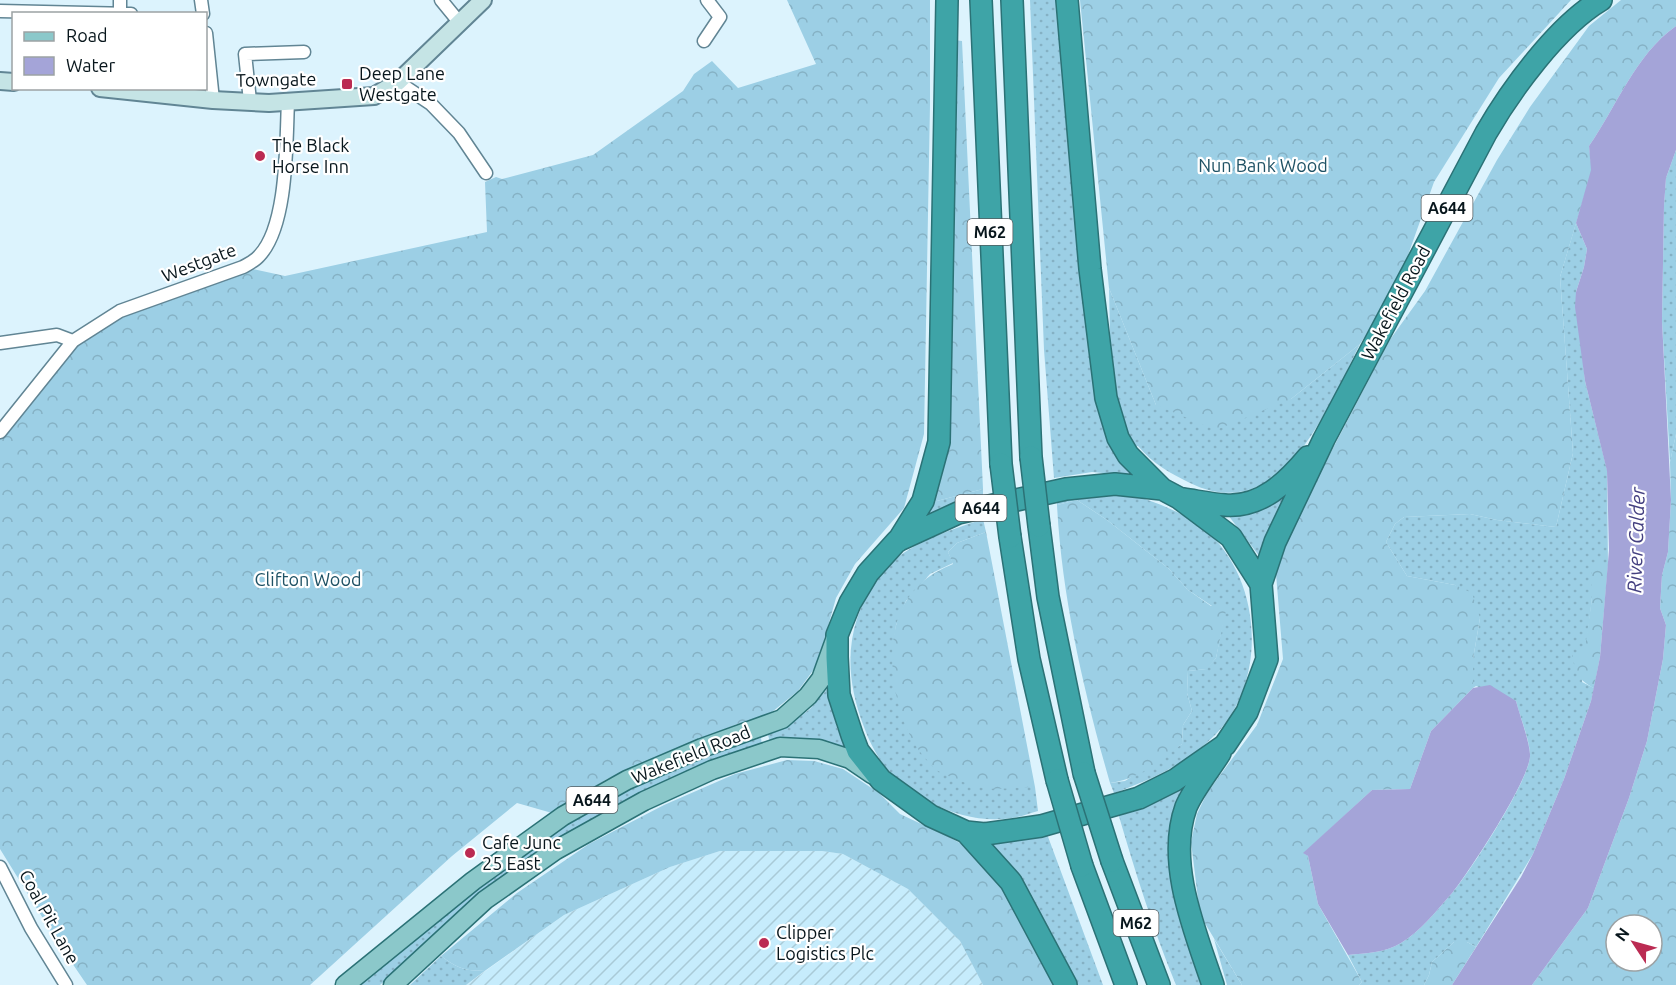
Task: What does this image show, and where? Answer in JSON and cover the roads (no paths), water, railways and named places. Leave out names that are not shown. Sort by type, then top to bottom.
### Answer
[{"type":"highway","points":[[897,541],[923,501],[939,442],[947,0]]},
{"type":"highway","name":"M62","points":[[981,0],[1000,464],[1010,537],[1029,659],[1057,780],[1082,866],[1126,985]]},
{"type":"highway","name":"M62","points":[[1012,0],[1031,457],[1048,597],[1084,773],[1112,861],[1159,985]]},
{"type":"highway","points":[[1067,0],[1090,269],[1106,398],[1118,438],[1128,455],[1171,494]]},
{"type":"highway","name":"Wakefield Road","points":[[1261,584],[1275,542],[1324,439],[1494,120],[1521,81],[1548,48],[1575,21],[1601,0]]},
{"type":"highway","name":"Wakefield Road","points":[[1171,494],[1228,506],[1256,501],[1281,487],[1324,439]]},
{"type":"highway","name":"A644","points":[[1115,484],[1171,494],[1231,537],[1261,584],[1267,659],[1247,712],[1225,745],[1175,780],[1139,798],[1041,826],[985,834],[966,832],[931,816],[881,780],[858,751],[839,695],[837,635],[850,603],[868,573],[897,541],[958,513],[1066,489],[1115,484]]},
{"type":"highway","points":[[1213,985],[1183,886],[1178,841],[1187,806],[1225,745]]},
{"type":"highway","points":[[966,832],[1011,882],[1066,985]]},
{"type":"main road","name":"Wakefield Road","points":[[345,985],[472,881],[564,816],[627,780],[702,748],[782,720],[808,696],[820,679],[837,635]]},
{"type":"main road","name":"Wakefield Road","points":[[393,985],[485,900],[556,850],[644,801],[712,770],[780,747],[819,749],[850,759],[881,780]]},
{"type":"street","points":[[441,0],[459,22]]},
{"type":"street","name":"Towngate","points":[[134,90],[213,100],[269,103],[374,96],[398,82],[483,0]]},
{"type":"street","points":[[704,41],[720,17],[707,0]]},
{"type":"street","points":[[0,11],[124,9]]},
{"type":"street","points":[[207,43],[213,100]]},
{"type":"street","points":[[250,101],[245,54],[304,52]]},
{"type":"street","points":[[398,82],[431,104],[459,133],[486,173]]},
{"type":"street","name":"Westgate","points":[[73,340],[120,311],[243,267],[259,256],[275,228],[281,202],[288,101]]},
{"type":"street","points":[[0,343],[57,335],[73,340],[0,432]]},
{"type":"street","name":"Coal Pit Lane","points":[[0,867],[31,928],[66,985]]},
{"type":"water","name":"River Calder","points":[[1676,26],[1676,150],[1666,178],[1662,321],[1671,500],[1668,552],[1662,575],[1660,608],[1666,625],[1663,659],[1647,741],[1629,798],[1588,908],[1532,985],[1452,985],[1521,877],[1533,854],[1564,779],[1591,701],[1600,657],[1609,550],[1607,471],[1585,381],[1575,307],[1576,292],[1587,249],[1576,223],[1591,170],[1589,146],[1638,66],[1649,51]]},
{"type":"water","points":[[1490,685],[1516,701],[1529,748],[1528,766],[1511,802],[1461,881],[1422,927],[1388,949],[1348,955],[1318,904],[1308,856],[1303,853],[1372,790],[1410,789],[1431,731],[1473,688]]},
{"type":"place","name":"Deep Lane Westgate","points":[[347,84]]},
{"type":"place","name":"The Black Horse Inn","points":[[260,156]]},
{"type":"place","name":"Cafe Junc 25 East","points":[[470,853]]},
{"type":"place","name":"Clipper Logistics Plc","points":[[764,943]]},
{"type":"park label","name":"Nun Bank Wood","points":[[1263,166]]},
{"type":"park label","name":"Clifton Wood","points":[[308,580]]}]
